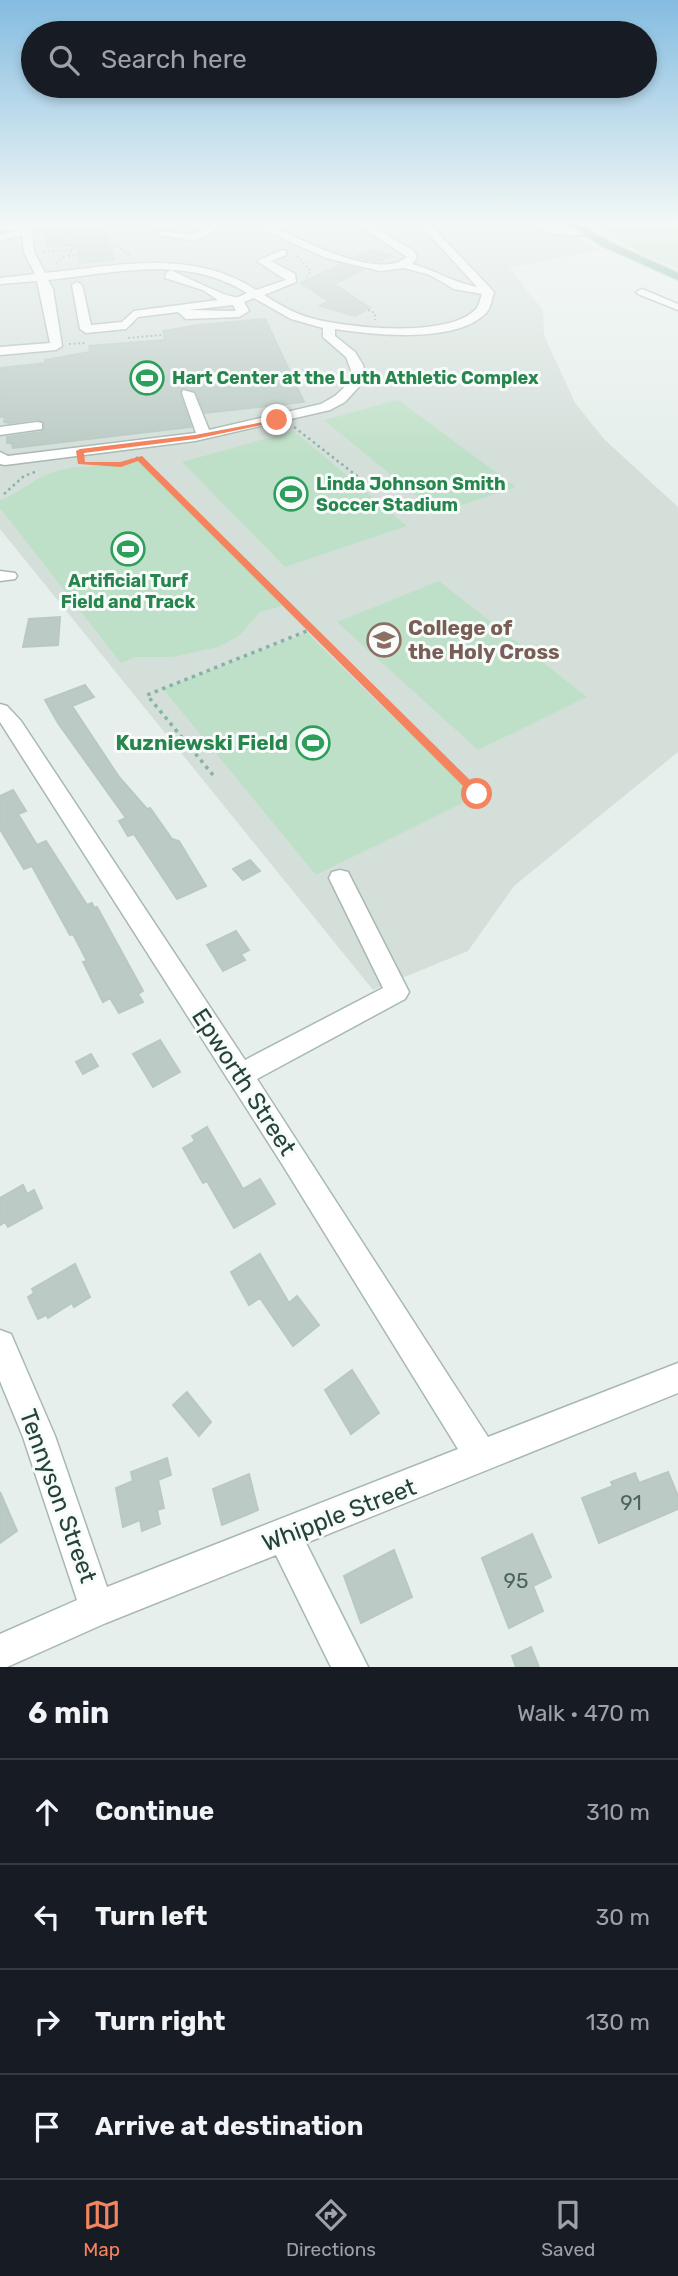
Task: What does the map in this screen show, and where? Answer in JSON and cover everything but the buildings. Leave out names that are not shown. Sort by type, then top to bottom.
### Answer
[{"type":"street","points":[[61,300],[66,309],[86,329],[126,325],[134,314],[182,309],[186,316],[195,318],[239,314],[243,311],[240,304],[230,300]]},
{"type":"street","points":[[0,351],[56,345],[70,300]]},
{"type":"street","points":[[265,300],[287,314],[329,326],[392,325],[440,328],[468,320],[483,309],[486,300]]},
{"type":"street","points":[[660,300],[675,307]]},
{"type":"street","points":[[0,456],[5,461],[81,456],[277,420],[340,400],[360,379],[359,366],[344,346],[329,337],[329,326]]},
{"type":"street","points":[[188,393],[204,435]]},
{"type":"street","points":[[0,431],[37,426]]},
{"type":"street","name":"Epworth Street","points":[[0,710],[14,726],[240,1075],[482,1458]]},
{"type":"street","points":[[240,1075],[397,992],[340,878]]},
{"type":"street","name":"Tennyson Street","points":[[0,1345],[39,1436],[97,1609]]},
{"type":"street","name":"Whipple Street","points":[[10,1655],[97,1609],[678,1378]]},
{"type":"street","points":[[285,1536],[350,1667]]},
{"type":"path","points":[[368,310],[374,312],[374,320]]},
{"type":"path","points":[[285,429],[296,427],[375,490]]},
{"type":"path","points":[[121,456],[148,453]]},
{"type":"path","points":[[108,458],[81,456],[82,464],[121,464],[139,457],[477,794]]},
{"type":"path","points":[[4,494],[24,476],[43,469]]},
{"type":"path","points":[[213,775],[147,695],[312,629]]},
{"type":"shaded area","name":"College of the Holy Cross","points":[[0,300],[535,300],[543,310],[544,335],[575,403],[605,440],[678,507],[678,752],[514,886],[468,951],[373,990],[0,529]]},
{"type":"green space","points":[[398,400],[516,487],[437,513],[324,420]]},
{"type":"green space","name":"Linda Johnson Smith Soccer Stadium","points":[[294,431],[407,526],[285,567],[182,462]]},
{"type":"green space","points":[[140,460],[282,606],[260,612],[239,636],[218,647],[173,657],[135,657],[121,663],[0,508],[0,500],[53,472]]},
{"type":"green space","points":[[439,581],[587,697],[478,750],[337,622]]},
{"type":"green space","name":"Kuzniewski Field","points":[[307,633],[475,797],[316,875],[163,689]]},
{"type":"place","name":"Hart Center at the Luth Athletic Complex","points":[[147,378]]},
{"type":"place","name":"Linda Johnson Smith Soccer Stadium","points":[[291,494]]},
{"type":"place","name":"Artificial Turf Field and Track","points":[[128,549]]},
{"type":"place","name":"College of the Holy Cross","points":[[384,640]]},
{"type":"place","name":"Kuzniewski Field","points":[[313,743]]},
{"type":"route","points":[[277,420],[195,437],[80,451],[82,464],[121,464],[139,457],[477,794]]}]
